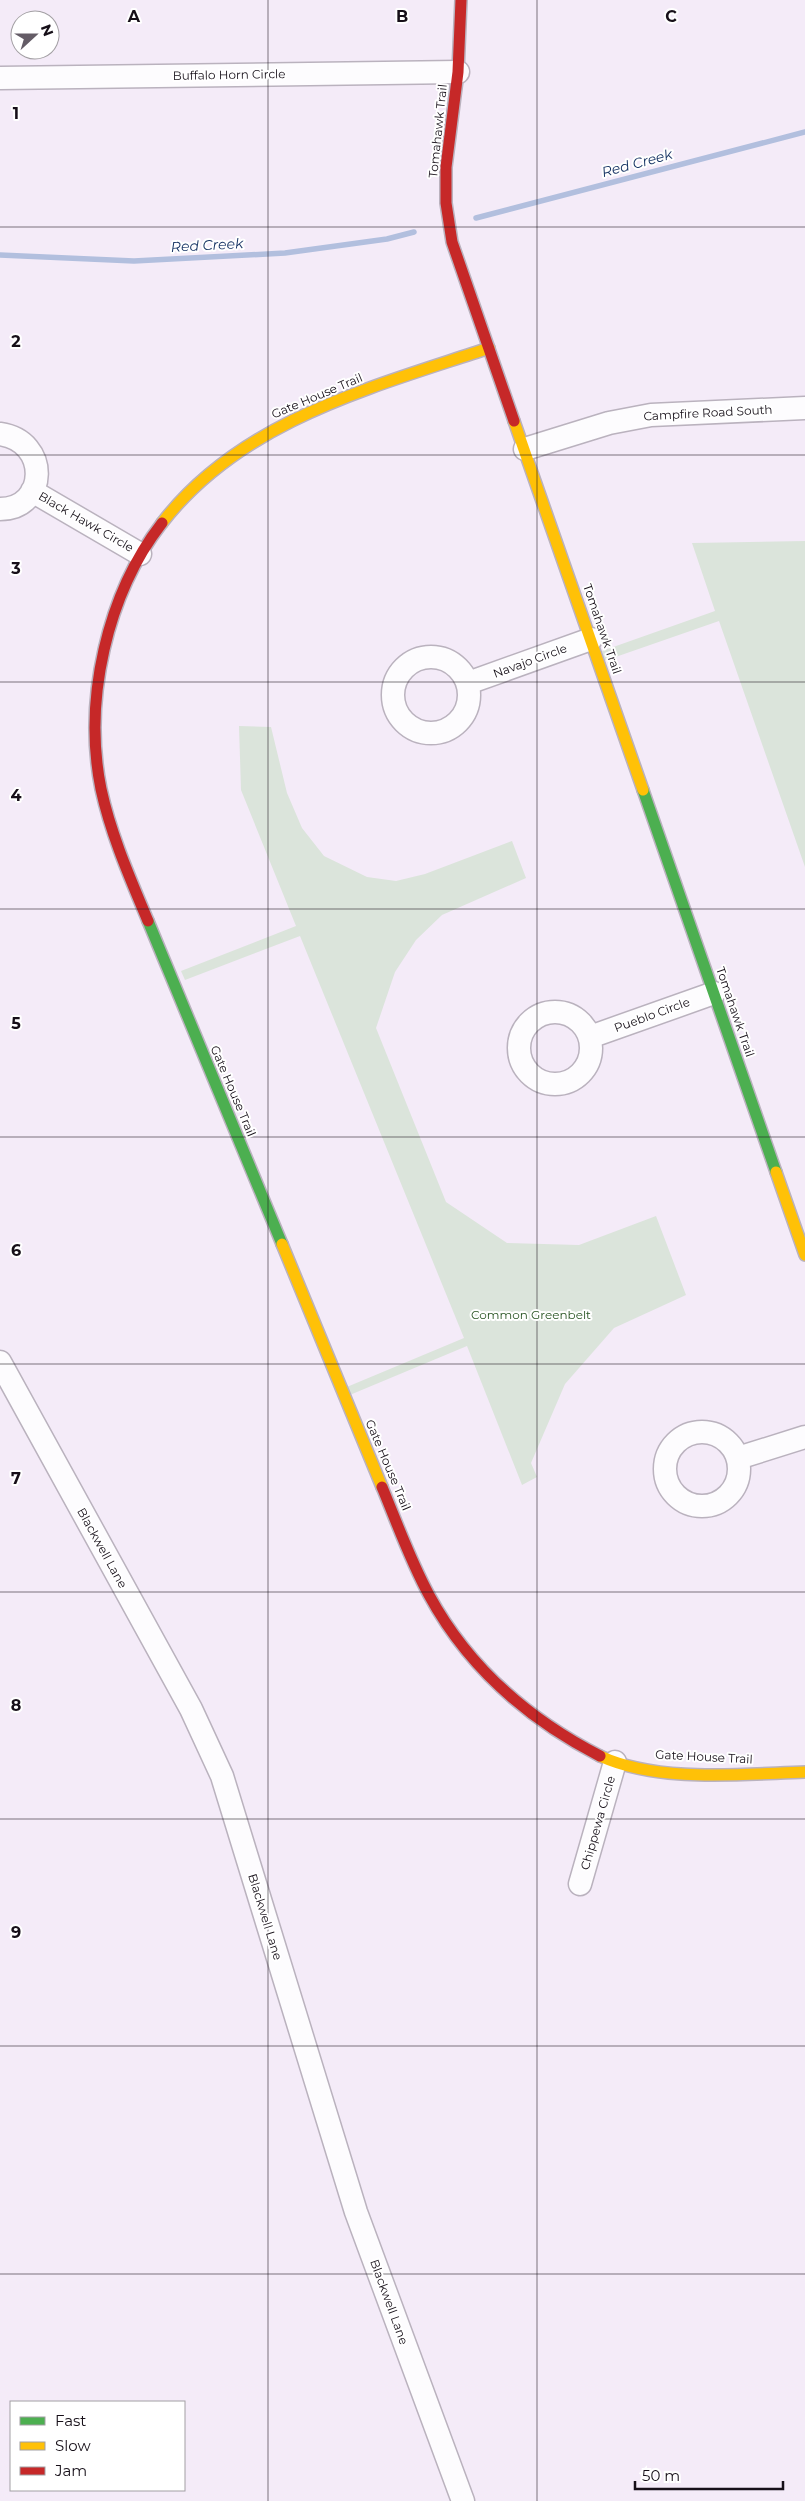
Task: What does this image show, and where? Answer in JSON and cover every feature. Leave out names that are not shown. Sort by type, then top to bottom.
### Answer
[{"type":"street","name":"Tomahawk Trail","points":[[461,0],[458,72],[446,167],[447,212],[452,242],[805,1256]]},
{"type":"street","name":"Buffalo Horn Circle","points":[[0,78],[458,72]]},
{"type":"street","name":"Gate House Trail","points":[[489,348],[360,392],[275,428],[230,457],[195,487],[164,521],[140,554],[126,584],[111,629],[99,685],[96,729],[98,769],[106,810],[119,851],[430,1599],[451,1633],[506,1696],[539,1722],[615,1762],[681,1772],[735,1774],[805,1772]]},
{"type":"street","name":"Campfire Road South","points":[[524,449],[609,423],[650,415],[805,408]]},
{"type":"street","name":"Black Hawk Circle","points":[[0,434],[14,436],[24,443],[33,453],[37,466],[37,478],[32,491],[25,500],[14,507],[0,509]]},
{"type":"street","name":"Black Hawk Circle","points":[[32,491],[140,554]]},
{"type":"street","name":"Navajo Circle","points":[[468,683],[591,638]]},
{"type":"street","name":"Pueblo Circle","points":[[590,1037],[714,993]]},
{"type":"street","name":"Blackwell Lane","points":[[0,1362],[191,1709],[222,1776],[354,2207],[463,2501]]},
{"type":"street","points":[[738,1458],[805,1437]]},
{"type":"street","name":"Chippewa Circle","points":[[580,1884],[615,1762]]},
{"type":"green space","points":[[805,541],[805,867],[719,621],[604,661],[602,651],[715,611],[692,543]]},
{"type":"green space","name":"Common Greenbelt","points":[[239,726],[271,727],[287,793],[302,828],[324,856],[367,877],[396,881],[425,874],[512,841],[526,878],[442,915],[416,940],[395,972],[376,1028],[446,1202],[507,1243],[579,1245],[656,1216],[686,1295],[614,1328],[565,1384],[531,1463],[537,1477],[522,1485],[467,1346],[345,1397],[342,1389],[464,1338],[300,936],[185,980],[181,971],[296,926],[241,790]]},
{"type":"waterway","name":"Red Creek","points":[[476,218],[805,132]]},
{"type":"waterway","name":"Red Creek","points":[[0,255],[134,261],[285,253],[387,239],[414,232]]},
{"type":"traffic: fast","points":[[643,790],[776,1172]]},
{"type":"traffic: fast","points":[[148,921],[282,1244]]},
{"type":"traffic: slow","points":[[162,523],[194,488],[230,458],[270,433],[355,393],[489,348]]},
{"type":"traffic: slow","points":[[514,421],[643,790]]},
{"type":"traffic: slow","points":[[776,1172],[805,1255]]},
{"type":"traffic: slow","points":[[282,1244],[382,1487]]},
{"type":"traffic: slow","points":[[600,1756],[623,1765],[674,1773],[728,1775],[805,1772]]},
{"type":"traffic: jam","points":[[461,0],[458,72],[446,167],[446,203],[452,242],[514,421]]},
{"type":"traffic: jam","points":[[148,921],[121,856],[105,806],[96,755],[95,720],[98,684],[104,649],[114,615],[127,582],[143,551],[162,523]]},
{"type":"traffic: jam","points":[[382,1487],[422,1582],[462,1645],[481,1668],[525,1708],[548,1725],[600,1756]]}]
